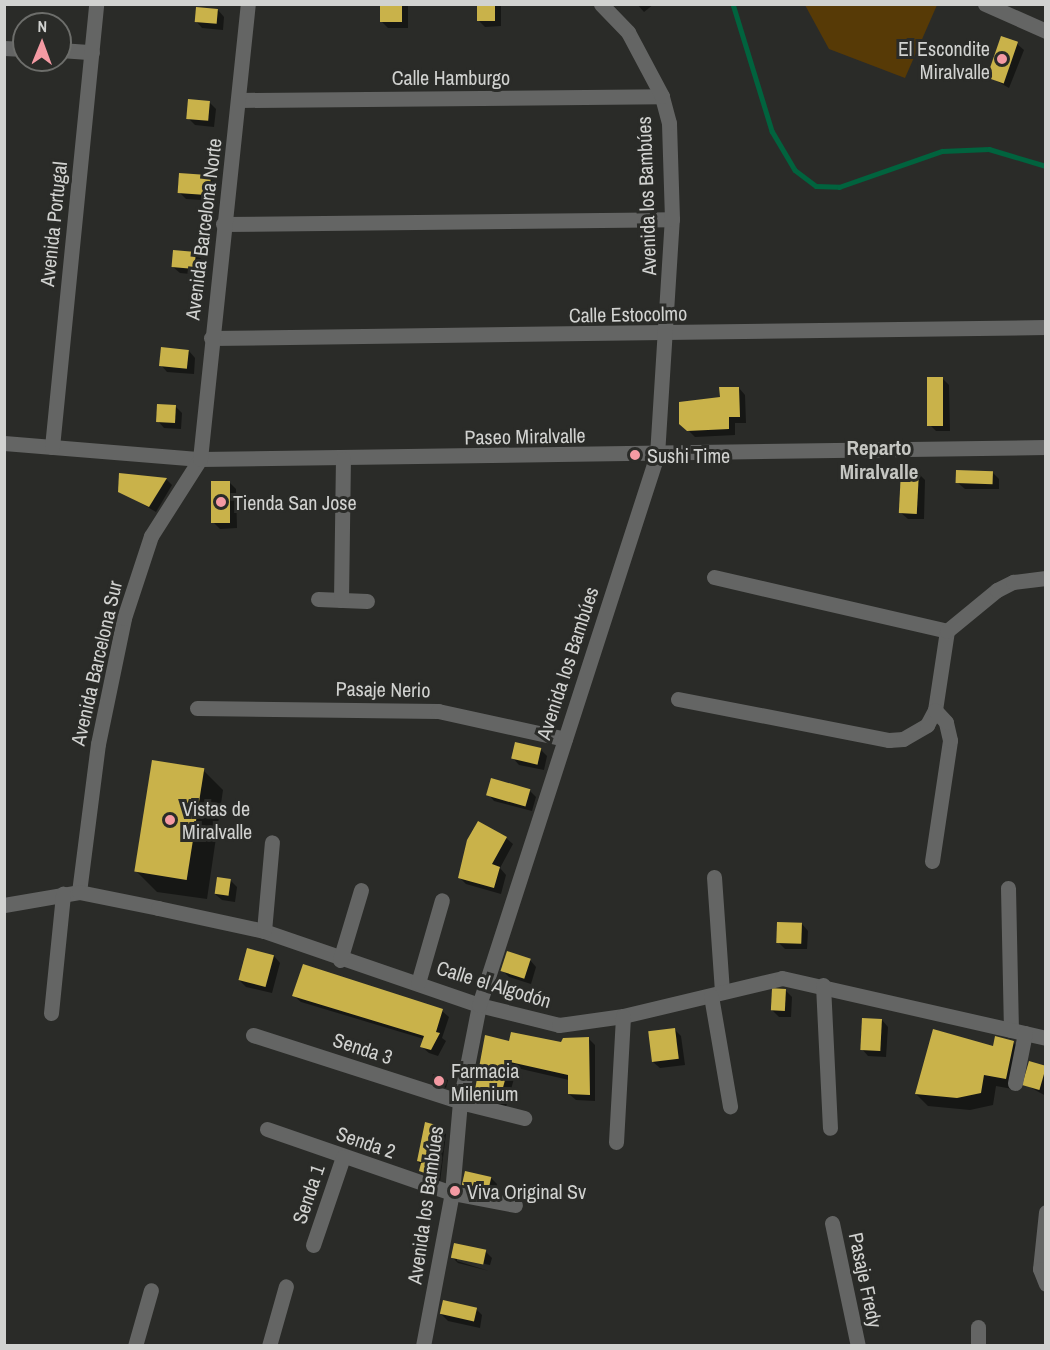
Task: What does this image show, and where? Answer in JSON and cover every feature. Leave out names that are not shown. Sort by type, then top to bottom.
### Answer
[{"type":"street","name":"Avenida Portugal","points":[[52,447],[96,4]]},
{"type":"street","name":"Avenida Barcelona Norte","points":[[200,459],[224,224],[240,100],[248,4]]},
{"type":"street","name":"Avenida los Bambúes","points":[[423,1346],[452,1193],[460,1102],[479,1005],[657,454],[668,335],[672,219],[669,123],[662,96],[628,32],[601,4]]},
{"type":"street","points":[[985,4],[1046,32]]},
{"type":"street","points":[[72,51],[92,52]]},
{"type":"street","name":"Calle Hamburgo","points":[[240,100],[662,96]]},
{"type":"street","points":[[224,224],[672,219]]},
{"type":"street","name":"Calle Estocolmo","points":[[212,338],[668,335],[1046,327]]},
{"type":"street","name":"Paseo Miralvalle","points":[[4,443],[200,459],[343,459],[1046,447]]},
{"type":"street","name":"Avenida Barcelona Sur","points":[[79,892],[98,744],[124,618],[151,536],[200,459]]},
{"type":"street","points":[[341,600],[343,459]]},
{"type":"street","points":[[714,577],[947,631]]},
{"type":"street","points":[[678,699],[889,740],[916,734],[927,725],[935,710],[947,631],[997,590],[1013,582],[1046,579]]},
{"type":"street","points":[[318,599],[367,601]]},
{"type":"street","name":"Pasaje Nerio","points":[[197,708],[438,711],[565,739]]},
{"type":"street","points":[[932,861],[950,740],[946,722],[935,710]]},
{"type":"street","points":[[264,931],[272,842]]},
{"type":"street","points":[[714,878],[717,994],[730,1106]]},
{"type":"street","points":[[1008,888],[1018,1032],[1015,1083]]},
{"type":"street","points":[[340,960],[361,890]]},
{"type":"street","name":"Calle el Algodón","points":[[4,905],[79,892],[264,931],[340,960],[418,983],[479,1005],[559,1025],[623,1016],[782,978],[1046,1038]]},
{"type":"street","points":[[51,1013],[63,894]]},
{"type":"street","points":[[418,983],[442,900]]},
{"type":"street","points":[[824,986],[830,1128]]},
{"type":"street","points":[[616,1142],[623,1016]]},
{"type":"street","name":"Senda 3","points":[[253,1035],[460,1102],[524,1118]]},
{"type":"street","name":"Senda 2","points":[[267,1129],[452,1193],[515,1205]]},
{"type":"street","name":"Senda 1","points":[[313,1245],[343,1157]]},
{"type":"street","points":[[1046,1212],[1040,1269],[1046,1284]]},
{"type":"street","name":"Pasaje Fredy","points":[[832,1223],[858,1346]]},
{"type":"street","points":[[269,1346],[286,1286]]},
{"type":"street","points":[[135,1346],[151,1290]]},
{"type":"street","points":[[978,1327],[978,1346]]},
{"type":"shaded area","points":[[805,5],[937,5],[905,78],[829,49]]},
{"type":"building","points":[[380,4],[402,4],[402,22],[380,22]]},
{"type":"building","points":[[477,4],[495,4],[495,21],[477,21]]},
{"type":"building","points":[[196,7],[218,9],[217,24],[195,22]]},
{"type":"building","name":"El Escondite Miralvalle","points":[[1001,36],[1018,42],[1004,83],[987,78]]},
{"type":"building","points":[[188,99],[210,101],[208,121],[186,119]]},
{"type":"building","points":[[179,173],[211,175],[210,195],[178,193]]},
{"type":"building","points":[[173,250],[196,252],[194,269],[172,267]]},
{"type":"building","points":[[161,347],[189,350],[187,369],[159,366]]},
{"type":"building","points":[[927,377],[943,377],[943,426],[927,426]]},
{"type":"building","points":[[719,387],[739,387],[740,417],[729,417],[729,429],[687,431],[679,424],[679,402],[720,397]]},
{"type":"building","points":[[157,404],[176,405],[175,423],[156,422]]},
{"type":"building","points":[[956,470],[993,471],[993,484],[956,483]]},
{"type":"building","points":[[901,471],[919,472],[917,514],[899,513]]},
{"type":"building","points":[[119,473],[167,478],[149,507],[118,492]]},
{"type":"building","name":"Tienda San Jose","points":[[211,481],[230,481],[230,523],[211,523]]},
{"type":"building","points":[[515,742],[541,748],[537,765],[511,759]]},
{"type":"building","name":"Vistas de Miralvalle","points":[[152,760],[204,768],[187,880],[134,872]]},
{"type":"building","points":[[491,778],[530,789],[525,807],[486,795]]},
{"type":"building","points":[[478,821],[507,837],[492,864],[500,867],[494,888],[458,878],[467,840]]},
{"type":"building","points":[[217,877],[231,879],[228,896],[215,894]]},
{"type":"building","points":[[777,922],[802,923],[801,944],[776,943]]},
{"type":"building","points":[[247,948],[274,955],[266,987],[238,980]]},
{"type":"building","points":[[507,951],[531,959],[524,979],[501,971]]},
{"type":"building","points":[[303,964],[443,1009],[436,1032],[440,1033],[431,1050],[420,1047],[424,1036],[292,996]]},
{"type":"building","points":[[772,988],[786,989],[785,1011],[771,1010]]},
{"type":"building","points":[[862,1018],[882,1019],[880,1051],[860,1050]]},
{"type":"building","points":[[675,1028],[679,1059],[652,1062],[648,1031]]},
{"type":"building","points":[[933,1029],[993,1046],[995,1036],[1014,1041],[1006,1079],[984,1075],[981,1093],[957,1098],[915,1094]]},
{"type":"building","points":[[511,1032],[561,1042],[563,1038],[589,1037],[590,1095],[568,1094],[568,1075],[510,1062],[499,1102],[474,1095],[485,1035],[509,1041]]},
{"type":"building","points":[[1029,1061],[1046,1066],[1039,1090],[1022,1085]]},
{"type":"building","points":[[425,1122],[440,1126],[431,1165],[436,1165],[433,1176],[419,1171],[421,1163],[425,1163],[417,1161]]},
{"type":"building","points":[[465,1171],[491,1177],[488,1191],[462,1185]]},
{"type":"building","points":[[454,1243],[486,1250],[483,1265],[451,1258]]},
{"type":"building","points":[[443,1300],[477,1308],[474,1322],[440,1314]]},
{"type":"waterway","points":[[733,4],[772,131],[795,170],[816,186],[839,187],[942,151],[989,149],[1046,166]]},
{"type":"place","name":"El Escondite Miralvalle","points":[[1002,59]]},
{"type":"place","name":"Sushi Time","points":[[635,455]]},
{"type":"place","name":"Tienda San Jose","points":[[221,502]]},
{"type":"place","name":"Vistas de Miralvalle","points":[[170,820]]},
{"type":"place","name":"Farmacia Milenium","points":[[439,1081]]},
{"type":"place","name":"Viva Original Sv","points":[[455,1191]]},
{"type":"district","name":"Reparto Miralvalle","points":[[879,460]]}]
